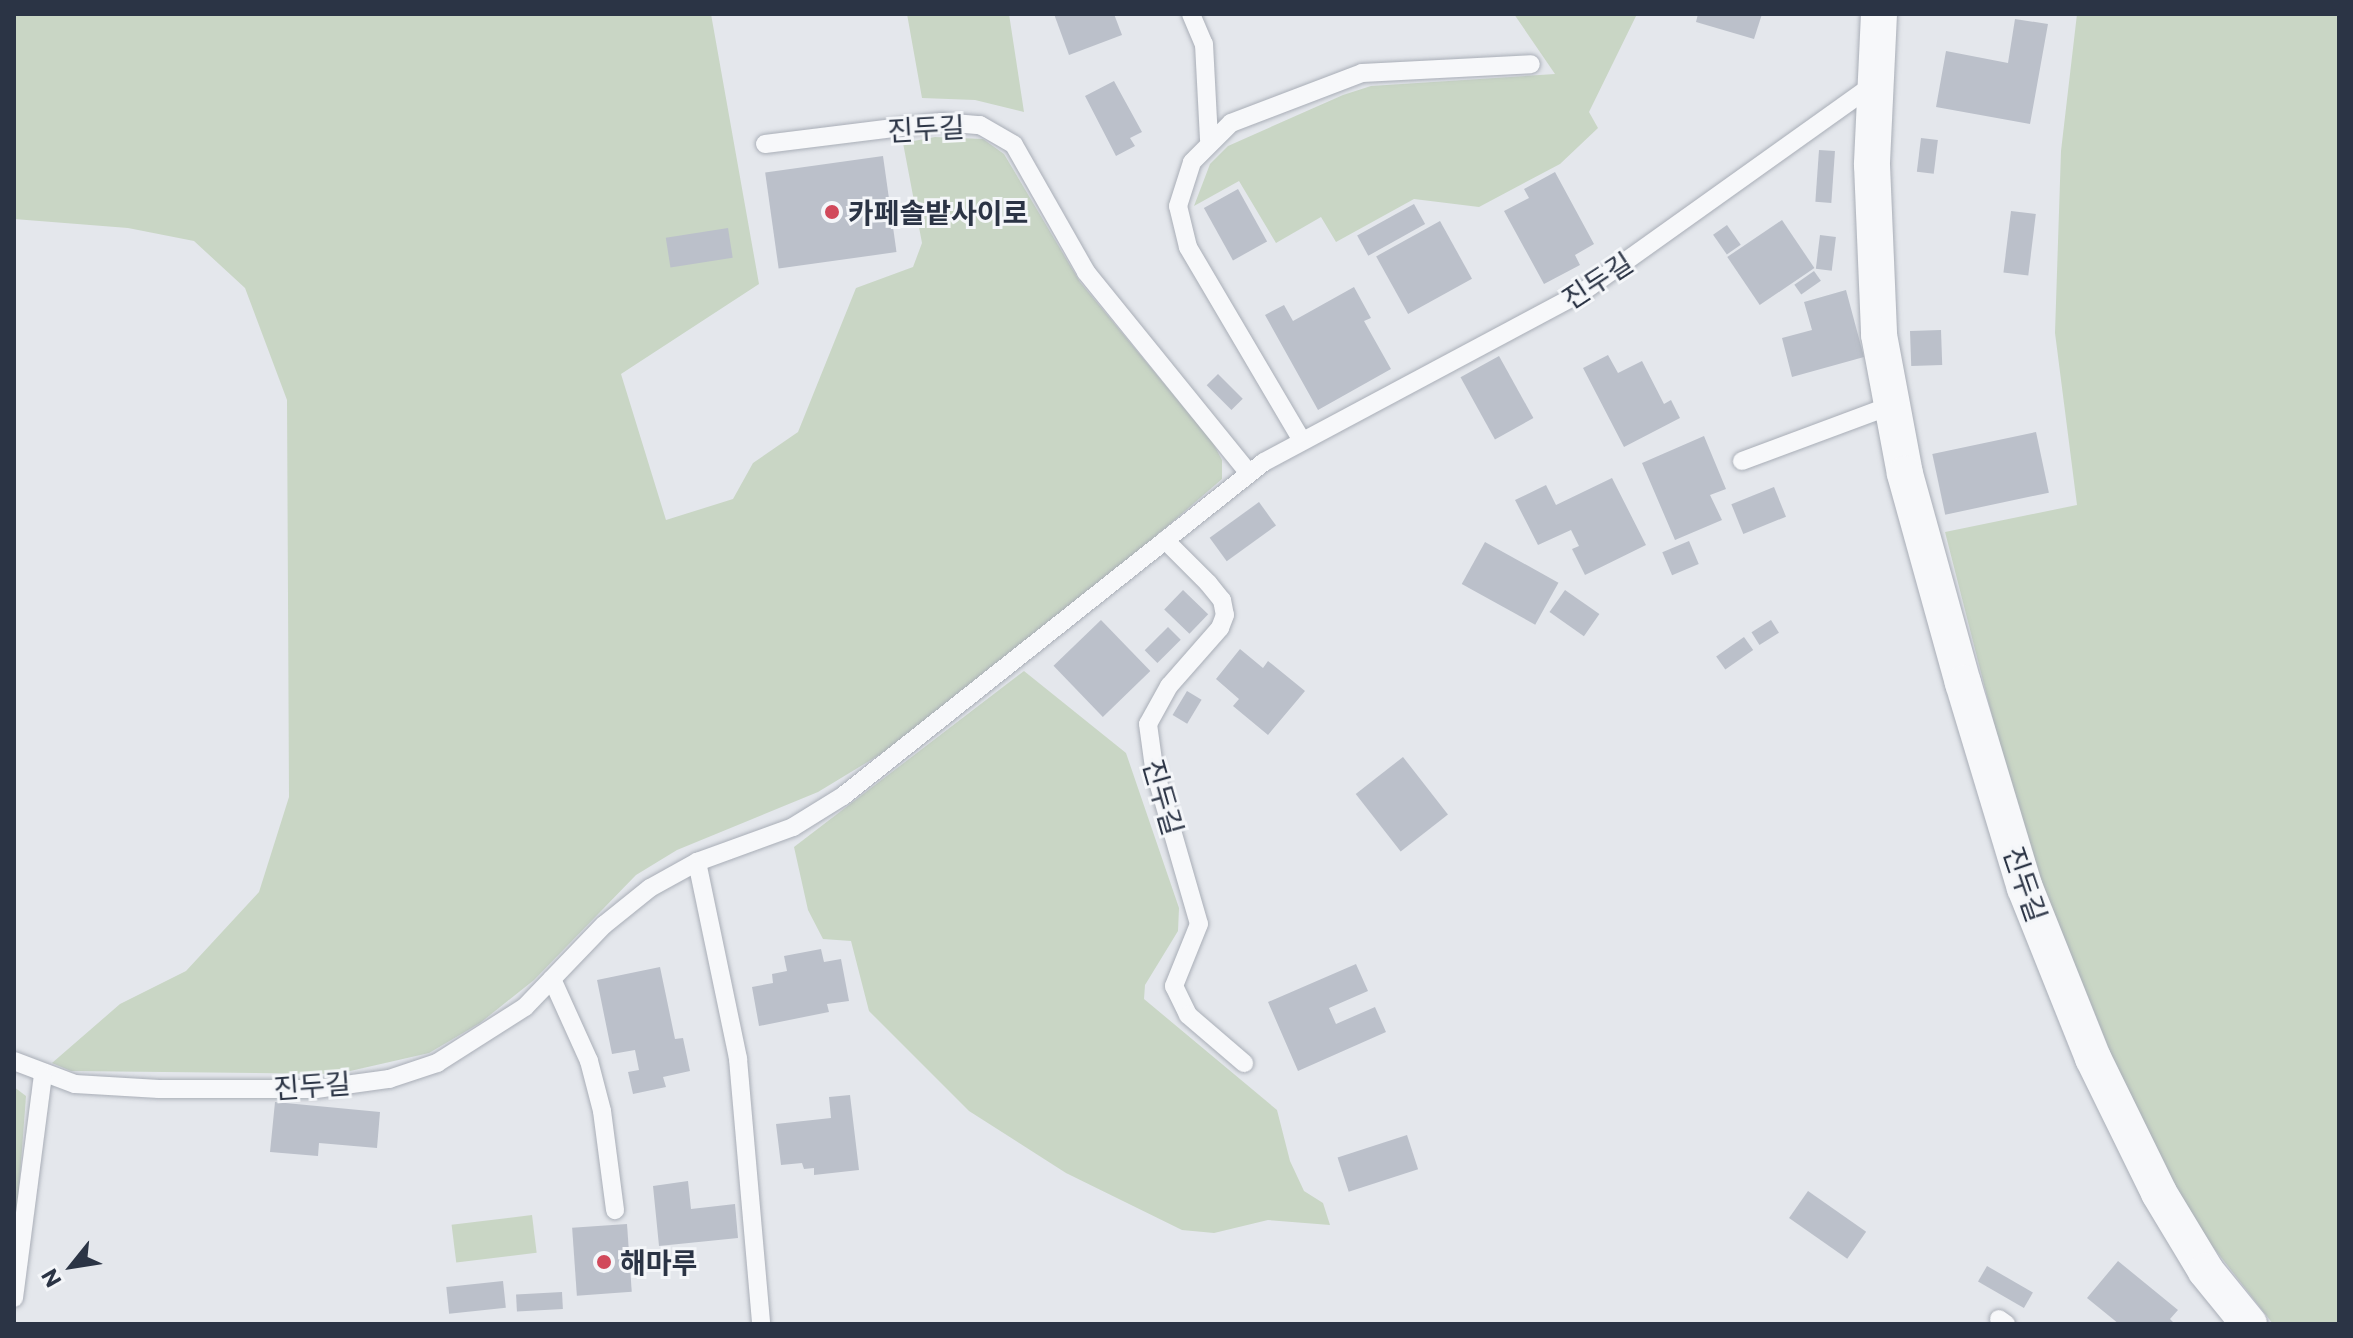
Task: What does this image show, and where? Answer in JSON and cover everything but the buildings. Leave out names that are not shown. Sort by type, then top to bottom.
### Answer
[{"type":"street","name":"진두길","points":[[1879,14],[1873,85],[1875,264],[1890,406],[1959,668],[2025,888],[2093,1058],[2159,1193],[2206,1271],[2249,1324]]},
{"type":"lane","points":[[1191,14],[1204,44],[1209,140]]},
{"type":"lane","points":[[1301,439],[1180,225],[1181,186],[1209,140],[1231,123],[1362,73],[1531,64]]},
{"type":"lane","name":"진두길","points":[[14,1061],[43,1076],[75,1084],[159,1089],[316,1089],[389,1079],[437,1063],[485,1036],[650,888],[697,862],[793,827],[843,796],[1249,473],[1301,439],[1581,293],[1873,85]]},
{"type":"lane","name":"진두길","points":[[765,144],[942,122],[980,125],[1014,145],[1086,272],[1249,473]]},
{"type":"lane","points":[[1742,461],[1890,406]]},
{"type":"lane","name":"진두길","points":[[1165,540],[1222,600],[1225,615],[1220,628],[1169,686],[1148,724],[1154,768],[1199,924],[1174,986],[1188,1015],[1244,1063]]},
{"type":"lane","points":[[697,862],[738,1059],[761,1324]]},
{"type":"lane","points":[[552,979],[589,1061],[602,1111],[615,1210]]},
{"type":"lane","points":[[14,1298],[43,1076]]},
{"type":"green space","points":[[14,14],[711,14],[759,284],[621,374],[666,520],[733,499],[753,463],[798,432],[856,288],[913,267],[922,243],[903,143],[935,137],[983,139],[1004,154],[1080,282],[1213,443],[1222,460],[1222,479],[1089,594],[884,752],[818,792],[677,850],[636,875],[534,980],[480,1023],[429,1053],[337,1074],[71,1071],[52,1063],[120,1004],[186,971],[259,892],[289,797],[287,400],[245,288],[194,241],[128,228],[14,219]]},
{"type":"green space","points":[[907,14],[1009,14],[1024,112],[975,100],[922,98]]},
{"type":"green space","points":[[1514,14],[1637,14],[1589,112],[1598,128],[1560,164],[1479,207],[1414,199],[1336,242],[1321,217],[1276,243],[1239,181],[1194,206],[1210,164],[1228,146],[1343,95],[1371,86],[1555,74]]},
{"type":"green space","points":[[2077,14],[2339,14],[2339,1324],[2273,1324],[2192,1220],[2159,1164],[2066,957],[2010,786],[1945,532],[2077,505],[2055,333],[2061,151]]},
{"type":"green space","points":[[1024,671],[1126,753],[1179,908],[1178,931],[1145,985],[1144,999],[1277,1110],[1290,1161],[1304,1191],[1323,1203],[1330,1225],[1268,1220],[1214,1233],[1182,1230],[1066,1173],[969,1111],[869,1011],[851,941],[823,939],[808,910],[794,847]]},
{"type":"green space","points":[[14,1087],[26,1096],[14,1256]]},
{"type":"green space","points":[[532,1215],[537,1253],[456,1263],[452,1225]]},
{"type":"place","name":"카페솔밭사이로","points":[[832,212]]},
{"type":"place","name":"해마루","points":[[604,1262]]}]
